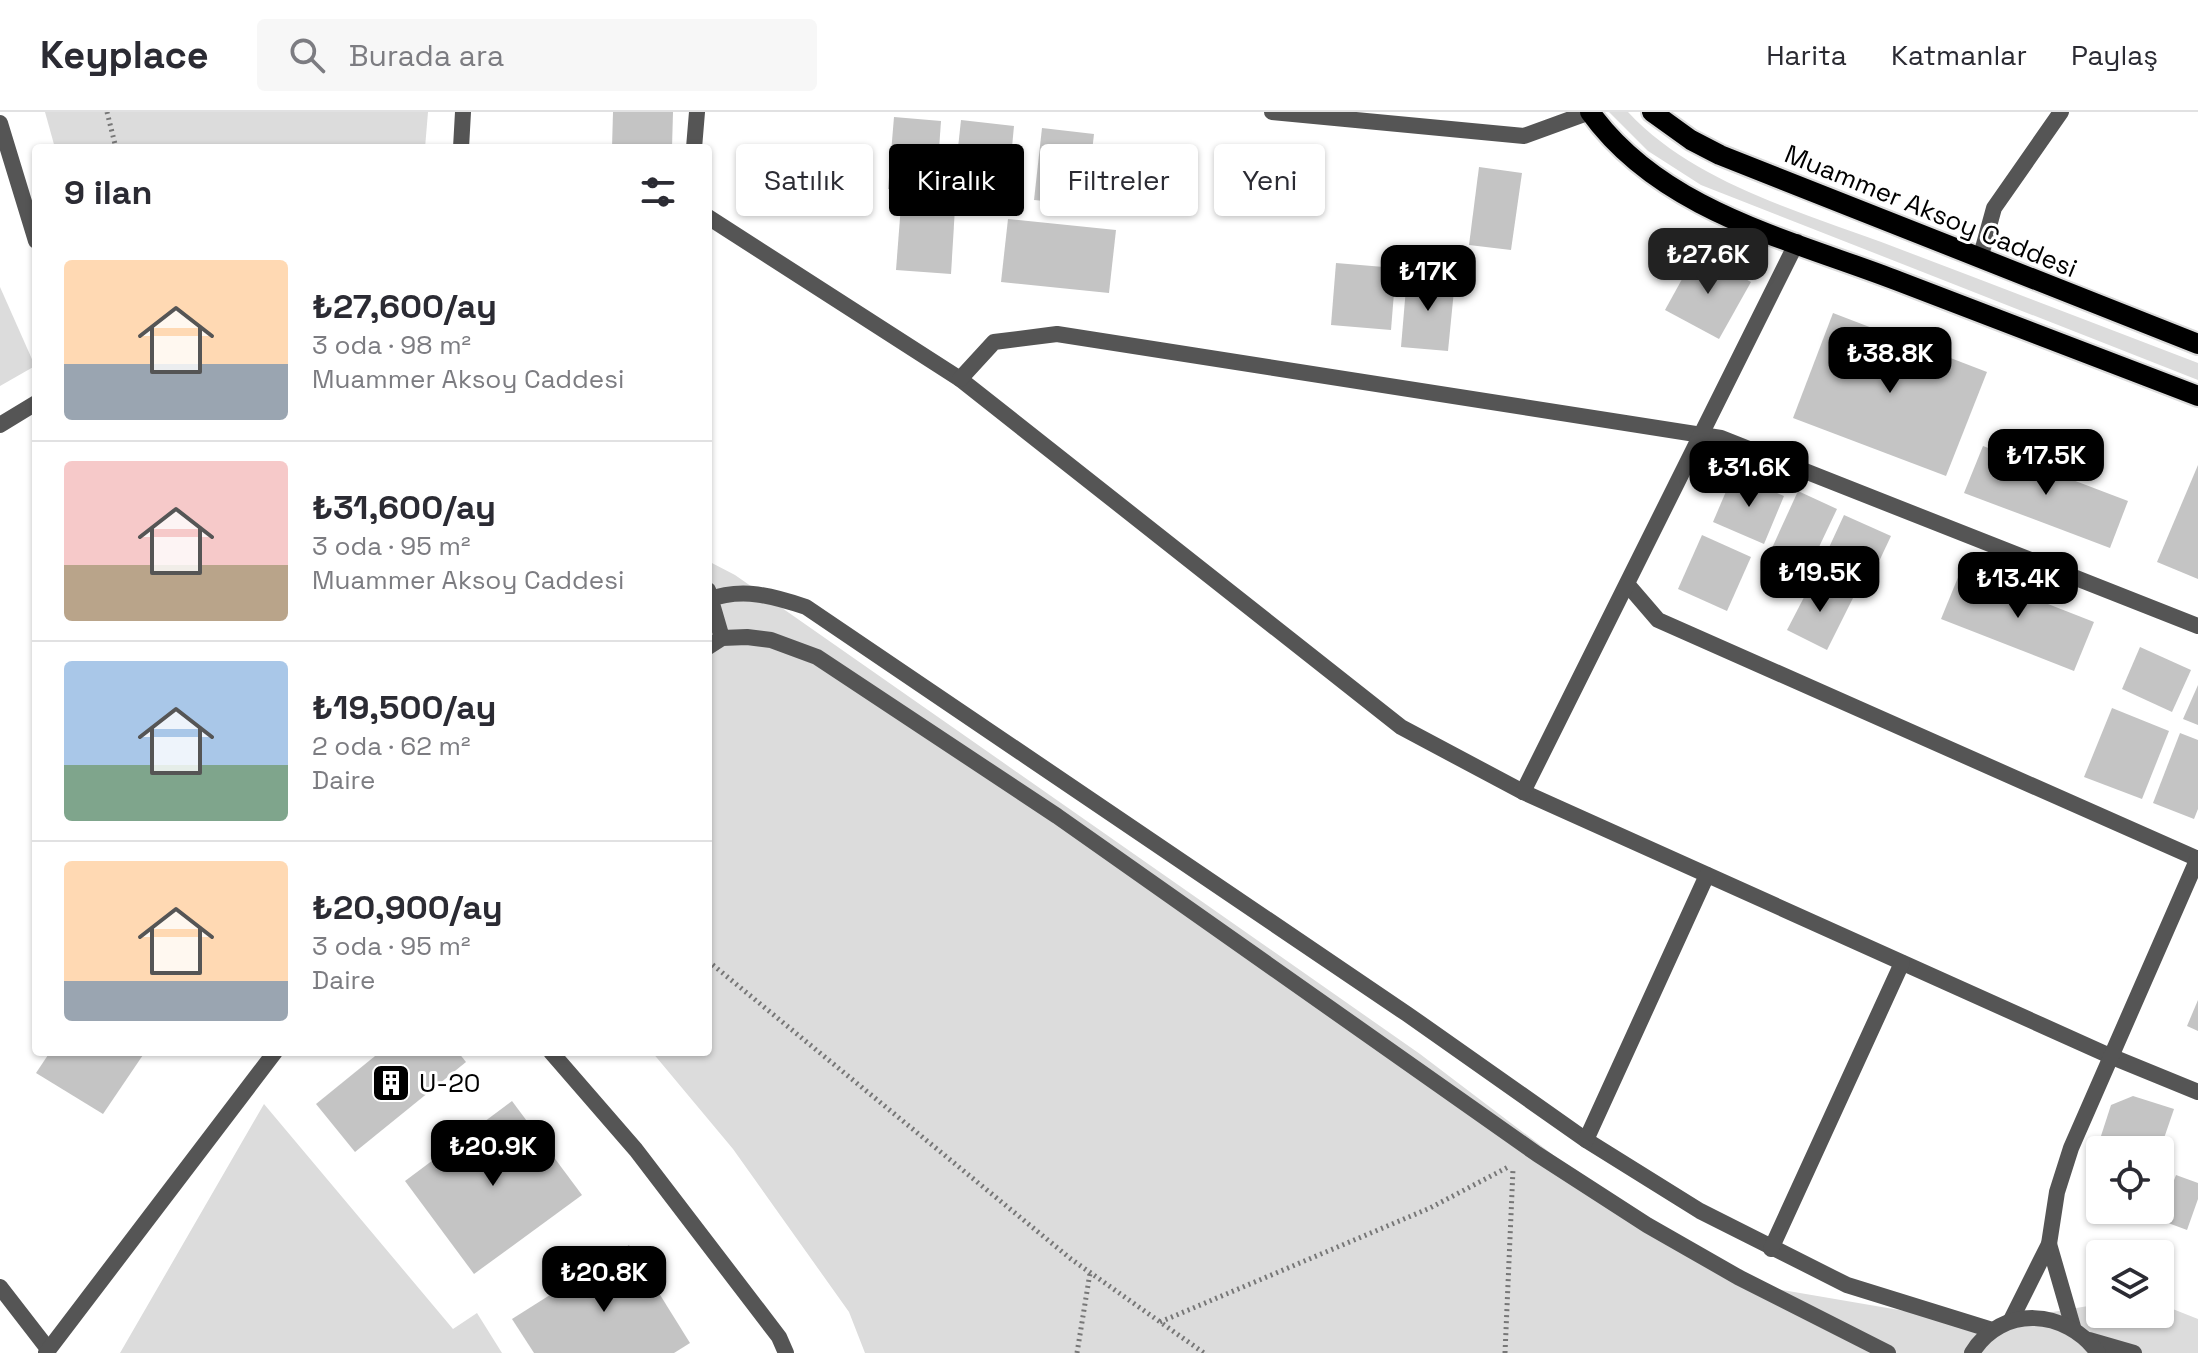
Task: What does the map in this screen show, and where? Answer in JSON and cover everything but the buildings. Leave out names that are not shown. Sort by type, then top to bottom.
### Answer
[{"type":"main road","points":[[1590,112],[1612,142],[1646,171],[1679,193],[1721,214],[2198,396]]},
{"type":"main road","name":"Muammer Aksoy Caddesi","points":[[1652,112],[1691,140],[1720,155],[2198,344]]},
{"type":"street","points":[[461,144],[463,112]]},
{"type":"street","points":[[694,144],[697,112]]},
{"type":"street","points":[[1272,112],[1524,136],[1590,112]]},
{"type":"street","points":[[1980,259],[1994,208],[2061,112]]},
{"type":"street","points":[[0,125],[32,228]]},
{"type":"street","points":[[712,220],[960,379],[1401,727],[1523,792],[2110,1056],[2198,1092]]},
{"type":"street","points":[[1523,792],[1797,242]]},
{"type":"street","points":[[960,379],[994,342],[1057,334],[1721,438],[2198,626]]},
{"type":"street","points":[[0,425],[32,405]]},
{"type":"street","points":[[1627,584],[1658,620],[2198,859],[2110,1056],[2057,1192],[2049,1244],[2011,1320]]},
{"type":"street","points":[[712,596],[740,592],[776,597],[806,607],[1381,996],[1586,1140],[1700,1211],[1847,1285],[1992,1330]]},
{"type":"street","points":[[712,619],[715,642],[771,640],[817,657],[1057,816],[1537,1154],[1647,1225],[1738,1277],[1888,1353]]},
{"type":"street","points":[[1586,1140],[1707,875]]},
{"type":"street","points":[[1771,1249],[1902,963]]},
{"type":"street","points":[[0,1287],[47,1351],[272,1056]]},
{"type":"street","points":[[554,1056],[636,1150],[779,1337],[786,1353]]},
{"type":"street","points":[[2049,1244],[2073,1327]]},
{"type":"street","points":[[1972,1353],[1992,1330],[2011,1320],[2053,1319],[2073,1327],[2093,1347],[2134,1353]]},
{"type":"path","points":[[107,112],[115,144]]},
{"type":"path","points":[[712,964],[1090,1273],[1204,1353]]},
{"type":"path","points":[[1160,1322],[1430,1208],[1514,1164],[1509,1197],[1505,1353]]},
{"type":"path","points":[[1077,1353],[1090,1273]]},
{"type":"shaded area","points":[[45,112],[428,112],[425,144],[54,144]]},
{"type":"shaded area","points":[[1609,112],[1628,112],[1655,137],[1686,159],[1754,194],[2198,363],[2198,380],[1701,185],[1648,151]]},
{"type":"shaded area","points":[[0,287],[32,359],[32,368],[0,386]]},
{"type":"shaded area","points":[[712,563],[735,575],[1420,1054],[1569,1167],[1742,1283],[1981,1324],[2086,1306],[2086,1328],[2174,1328],[2174,1310],[2198,1319],[2198,1353],[865,1353],[849,1312],[733,1149],[655,1056],[712,1056]]},
{"type":"shaded area","points":[[264,1104],[453,1329],[477,1313],[502,1353],[120,1353]]},
{"type":"place","name":"U-20","points":[[391,1083]]}]
